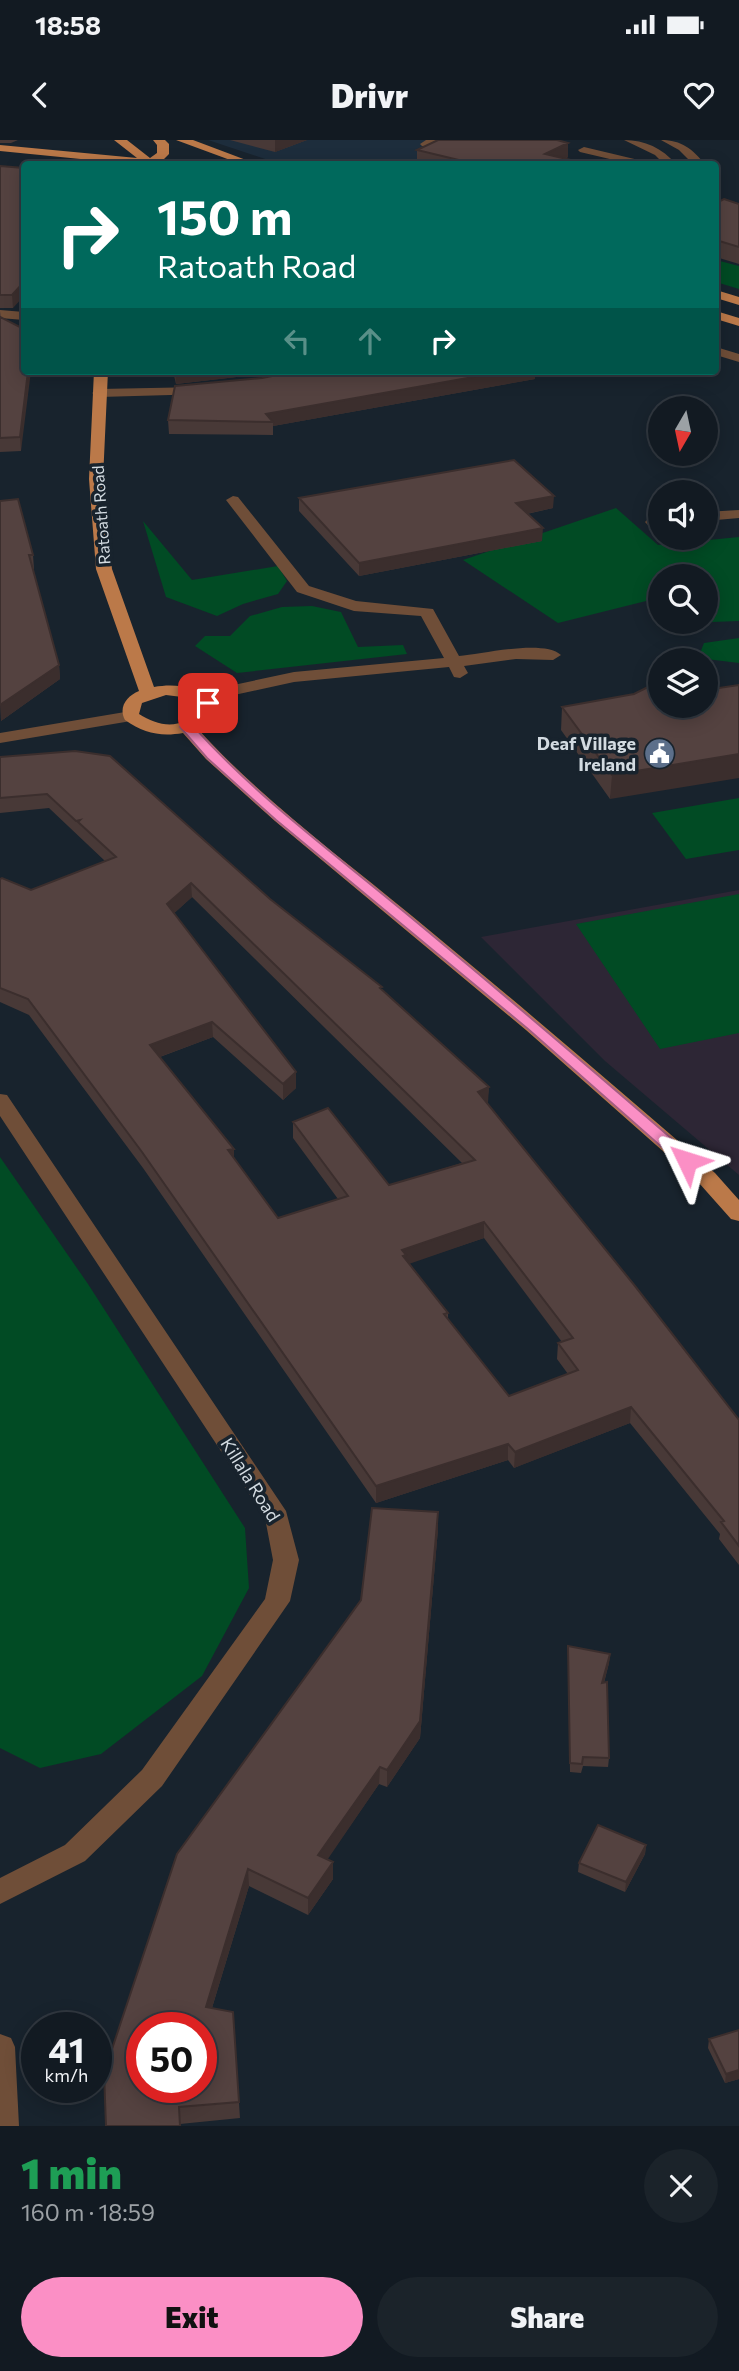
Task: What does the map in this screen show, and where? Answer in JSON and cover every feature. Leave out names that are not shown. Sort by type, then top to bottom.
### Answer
[{"type":"main road","points":[[120,140],[147,161]]},
{"type":"main road","points":[[155,161],[163,155],[163,144],[159,140]]},
{"type":"main road","points":[[182,140],[242,161]]},
{"type":"main road","points":[[0,148],[123,161]]},
{"type":"main road","points":[[719,296],[739,301]]},
{"type":"main road","points":[[719,316],[739,322]]},
{"type":"main road","name":"Ratoath Road","points":[[101,375],[96,479],[104,569],[148,694]]},
{"type":"main road","points":[[180,690],[202,697],[208,703],[209,710],[206,717],[187,727],[159,730],[146,727],[131,716],[129,709],[133,702],[148,694],[180,690]]},
{"type":"main road","points":[[187,727],[212,755],[281,817],[533,1026],[686,1160],[739,1214]]},
{"type":"street","points":[[630,140],[659,153],[667,161]]},
{"type":"street","points":[[667,140],[683,148],[696,161]]},
{"type":"street","points":[[584,150],[630,161]]},
{"type":"street","points":[[0,314],[21,316]]},
{"type":"street","points":[[719,352],[739,358]]},
{"type":"street","points":[[99,393],[190,392],[214,389]]},
{"type":"street","points":[[233,500],[303,589],[354,606],[427,612],[458,669]]},
{"type":"street","points":[[718,516],[739,514]]},
{"type":"street","points":[[202,697],[226,689],[340,673],[458,669],[534,651],[553,655]]},
{"type":"street","points":[[0,738],[131,716]]},
{"type":"street","name":"Killala Road","points":[[0,1100],[277,1517],[286,1560],[277,1601],[152,1778],[75,1853],[0,1892]]},
{"type":"street","points":[[0,2047],[4,2126]]},
{"type":"shaded area","points":[[208,140],[461,140],[414,161],[271,161]]},
{"type":"shaded area","points":[[739,890],[739,1175],[605,1061],[481,937]]},
{"type":"green space","points":[[719,261],[739,266],[739,289],[719,283]]},
{"type":"green space","points":[[616,508],[648,536],[648,550],[718,550],[718,539],[739,537],[739,621],[718,622],[718,564],[648,564],[648,600],[558,623],[463,560]]},
{"type":"green space","points":[[143,521],[192,580],[278,566],[287,581],[278,594],[243,604],[217,616],[166,597]]},
{"type":"green space","points":[[312,606],[341,612],[358,647],[403,645],[407,654],[237,673],[195,646],[205,636],[230,636],[250,616],[282,607]]},
{"type":"green space","points":[[739,638],[739,663],[718,660],[718,648],[702,648],[704,643]]},
{"type":"green space","points":[[739,798],[739,850],[686,859],[652,813]]},
{"type":"green space","points":[[739,894],[739,1033],[660,1049],[576,924]]},
{"type":"green space","points":[[0,1157],[88,1284],[245,1528],[249,1588],[202,1676],[101,1754],[40,1768],[0,1748]]},
{"type":"building","points":[[438,140],[557,140],[568,143],[545,154],[575,161],[463,161],[417,150]]},
{"type":"building","points":[[0,166],[21,168],[21,285],[12,295],[0,295]]},
{"type":"building","points":[[724,199],[739,204],[739,247],[719,241],[719,202]]},
{"type":"building","points":[[0,317],[21,328],[21,375],[28,375],[20,437],[0,438]]},
{"type":"building","points":[[277,375],[485,375],[266,414],[273,422],[168,420],[175,386]]},
{"type":"building","points":[[514,460],[554,496],[516,503],[543,528],[359,563],[299,498]]},
{"type":"building","points":[[18,499],[33,555],[29,555],[59,665],[0,705],[0,501]]},
{"type":"building","name":"Deaf Village Ireland","points":[[739,685],[739,754],[612,775],[562,707],[634,694],[648,687],[648,718],[718,718],[718,688]]},
{"type":"building","points":[[75,751],[110,756],[270,899],[382,987],[380,988],[489,1087],[478,1092],[739,1420],[739,1546],[721,1522],[724,1521],[631,1407],[515,1452],[508,1444],[376,1486],[142,1152],[28,999],[0,988],[0,879],[31,890],[116,857],[78,822],[80,820],[76,821],[47,794],[0,798],[0,757]],"holes":[[[191,883],[475,1160],[389,1185],[328,1108],[293,1122],[348,1196],[278,1218],[228,1150],[234,1149],[150,1045],[212,1022],[283,1084],[296,1072],[167,904]],[[484,1222],[573,1338],[558,1343],[578,1370],[509,1396],[444,1314],[448,1313],[403,1256],[406,1255],[402,1250]]]},
{"type":"building","points":[[372,1508],[438,1512],[420,1721],[387,1770],[380,1767],[318,1855],[333,1862],[308,1898],[248,1869],[206,2007],[233,2012],[239,2102],[179,2107],[180,2126],[106,2126],[105,2103],[112,2103],[112,2049],[177,1854],[361,1600]]},
{"type":"building","points":[[568,1646],[610,1654],[602,1683],[607,1682],[609,1758],[583,1757],[582,1764],[570,1763]]},
{"type":"building","points":[[598,1825],[646,1845],[626,1882],[579,1863]]},
{"type":"building","points":[[739,2030],[739,2070],[726,2074],[709,2039]]},
{"type":"place","name":"Deaf Village Ireland","points":[[659,754]]},
{"type":"route","points":[[208,703],[206,717],[187,727],[212,755],[281,817],[533,1026],[687,1161]]}]
